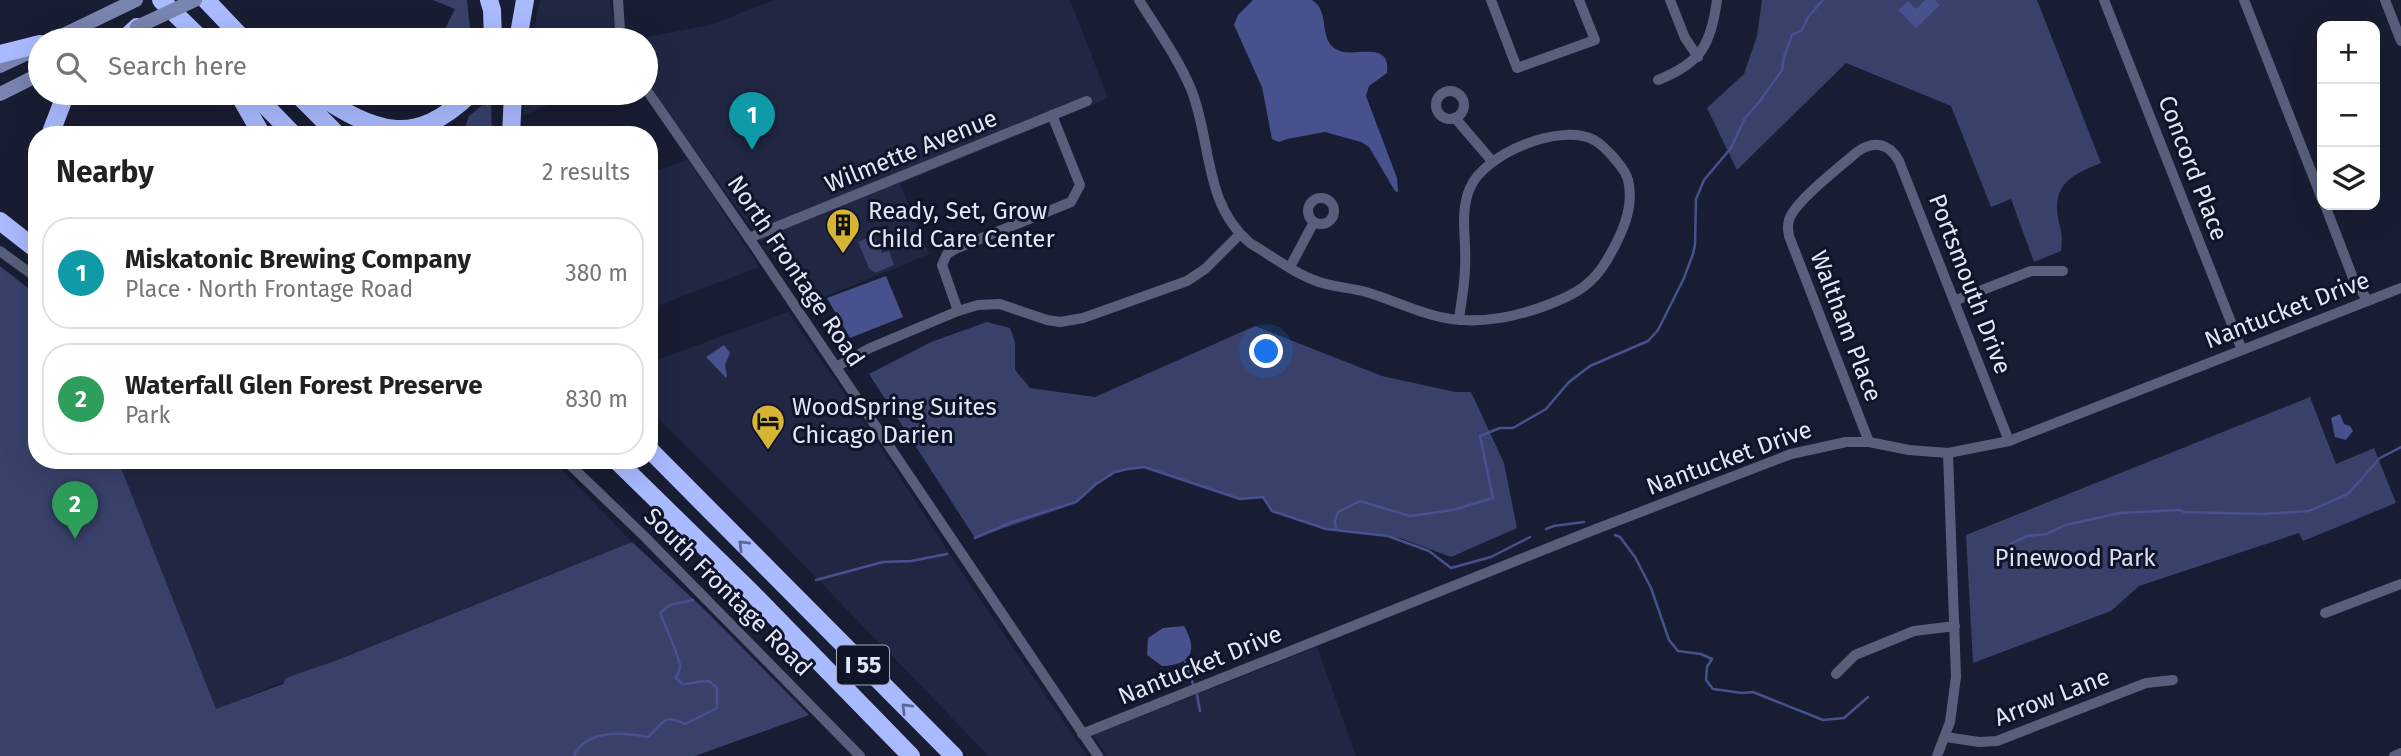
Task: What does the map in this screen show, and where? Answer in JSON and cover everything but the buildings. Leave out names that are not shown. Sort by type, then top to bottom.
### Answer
[{"type":"highway","points":[[161,0],[190,28]]},
{"type":"highway","points":[[206,0],[233,28]]},
{"type":"highway","points":[[489,0],[493,28]]},
{"type":"highway","points":[[520,28],[525,0]]},
{"type":"highway","points":[[0,54],[28,48]]},
{"type":"highway","points":[[53,126],[61,105]]},
{"type":"highway","points":[[245,105],[257,126]]},
{"type":"highway","points":[[265,105],[285,126]]},
{"type":"highway","points":[[308,105],[329,126]]},
{"type":"highway","points":[[334,105],[352,117],[381,126]]},
{"type":"highway","points":[[417,126],[426,125],[457,105]]},
{"type":"highway","points":[[511,126],[512,105]]},
{"type":"highway","points":[[0,221],[28,243]]},
{"type":"highway","points":[[658,450],[715,516]]},
{"type":"highway","name":"I 55","points":[[658,458],[954,756]]},
{"type":"highway","points":[[619,469],[664,509]]},
{"type":"highway","name":"I 55","points":[[624,469],[752,593],[911,756]]},
{"type":"main road","points":[[78,28],[136,0]]},
{"type":"main road","points":[[137,27],[195,0]]},
{"type":"main road","points":[[0,66],[28,52]]},
{"type":"main road","points":[[0,94],[28,80]]},
{"type":"street","points":[[618,0],[620,28]]},
{"type":"street","points":[[1139,0],[1190,87],[1200,116],[1215,191],[1223,211],[1240,234],[1290,267],[1318,281],[1360,290],[1436,316],[1459,320],[1487,321],[1511,317],[1574,295],[1594,280],[1625,227],[1629,182],[1613,157],[1593,139],[1569,134],[1555,135],[1492,161],[1476,175],[1465,204],[1465,267],[1459,320]]},
{"type":"street","points":[[1491,0],[1517,68],[1595,40],[1579,0]]},
{"type":"street","points":[[1670,0],[1685,38],[1698,57]]},
{"type":"street","points":[[1658,80],[1676,73],[1698,57],[1712,32],[1717,0]]},
{"type":"street","name":"Concord Place","points":[[2104,0],[2242,350]]},
{"type":"street","points":[[2245,0],[2317,186]]},
{"type":"street","points":[[2385,0],[2401,41]]},
{"type":"street","name":"Wilmette Avenue","points":[[749,239],[1087,101]]},
{"type":"street","name":"North Frontage Road","points":[[657,105],[1098,756]]},
{"type":"street","points":[[958,311],[942,265],[947,254],[955,248],[1071,202],[1078,191],[1080,186],[1052,115]]},
{"type":"street","points":[[1455,118],[1492,161]]},
{"type":"street","name":"Portsmouth Drive","points":[[1787,224],[1799,204],[1857,152],[1870,145],[1892,149],[2009,441]]},
{"type":"street","points":[[2327,210],[2353,278],[2368,301]]},
{"type":"street","points":[[1290,267],[1314,222]]},
{"type":"street","name":"Waltham Place","points":[[1787,224],[1789,236],[1869,442]]},
{"type":"street","points":[[836,367],[870,348],[978,305],[1000,304],[1047,320],[1074,321],[1187,281],[1205,269],[1240,234]]},
{"type":"street","points":[[0,251],[28,271]]},
{"type":"street","points":[[1954,300],[2031,271],[2063,271]]},
{"type":"street","name":"Nantucket Drive","points":[[1082,734],[1791,454],[1831,444],[1869,442],[1909,450],[1948,453],[2009,441],[2401,288]]},
{"type":"street","points":[[1937,756],[1946,737],[1956,677],[1948,453]]},
{"type":"street","name":"South Frontage Road","points":[[574,469],[860,756]]},
{"type":"street","points":[[2325,613],[2401,583]]},
{"type":"street","points":[[1836,674],[1855,654],[1914,631],[1955,626]]},
{"type":"street","name":"Arrow Lane","points":[[1946,737],[1979,742],[2005,739],[2146,683],[2173,680]]},
{"type":"street","points":[[2394,756],[2401,753]]},
{"type":"shaded area","points":[[540,0],[610,0],[616,28],[534,28]]},
{"type":"shaded area","points":[[774,0],[1070,0],[1108,98],[900,184],[929,254],[825,297],[803,298],[658,97],[658,35],[710,25]]},
{"type":"shaded area","points":[[1253,0],[1312,0],[1318,5],[1328,41],[1333,47],[1340,51],[1371,52],[1384,56],[1387,73],[1369,86],[1366,96],[1397,178],[1398,192],[1369,147],[1361,142],[1325,132],[1279,142],[1272,139],[1262,87],[1234,25],[1238,15]]},
{"type":"shaded area","points":[[1925,0],[1935,0],[1940,5],[1916,28],[1898,10],[1908,1],[1916,9]]},
{"type":"shaded area","points":[[524,105],[548,105],[523,116]]},
{"type":"shaded area","points":[[688,159],[759,267],[658,306],[658,171]]},
{"type":"shaded area","points":[[886,276],[903,317],[850,338],[827,298]]},
{"type":"shaded area","points":[[788,312],[1087,756],[989,756],[660,420],[658,360]]},
{"type":"shaded area","points":[[724,345],[730,353],[725,365],[726,378],[706,357]]},
{"type":"shaded area","points":[[2340,414],[2344,424],[2350,426],[2353,431],[2346,440],[2335,437],[2331,418]]},
{"type":"shaded area","points":[[122,469],[561,469],[632,542],[216,709]]},
{"type":"shaded area","points":[[1184,626],[1191,643],[1191,650],[1185,660],[1162,666],[1147,655],[1148,638],[1163,628]]},
{"type":"shaded area","points":[[1317,647],[1356,756],[1107,756],[1093,735]]},
{"type":"green space","points":[[433,0],[467,0],[470,28],[446,28],[455,9]]},
{"type":"green space","points":[[1762,0],[2037,0],[2101,163],[2074,176],[2058,196],[2061,251],[2034,262],[2011,199],[1991,207],[1951,106],[1846,63],[1737,170],[1707,108],[1744,74],[1757,36]]},
{"type":"green space","points":[[482,105],[491,105],[492,126],[466,126],[469,116]]},
{"type":"green space","points":[[874,235],[882,253],[889,251],[894,265],[875,273],[869,268],[858,242]]},
{"type":"green space","points":[[0,266],[28,288],[28,469],[122,469],[216,709],[283,684],[286,678],[335,661],[632,542],[707,612],[809,715],[695,756],[0,756]]},
{"type":"green space","points":[[987,322],[1010,328],[1015,342],[1015,370],[1030,388],[1095,397],[1255,326],[1382,376],[1455,392],[1471,392],[1504,463],[1517,528],[1451,557],[1400,538],[1326,529],[1272,511],[1262,497],[1240,499],[1144,467],[1115,472],[1068,506],[975,538],[869,374],[931,342]]},
{"type":"green space","name":"Pinewood Park","points":[[2310,397],[2336,464],[2374,448],[2396,503],[2303,541],[2299,533],[2139,586],[2111,611],[1973,663],[1966,535]]},
{"type":"waterway","points":[[1336,529],[1338,512],[1360,501],[1410,516],[1453,510],[1493,498],[1480,436],[1500,428],[1513,428],[1546,409],[1569,382],[1590,366],[1648,341],[1658,330],[1693,254],[1696,199],[1704,180],[1731,148],[1745,118],[1782,70],[1792,35],[1802,30],[1808,17],[1823,0]]},
{"type":"waterway","points":[[2010,544],[2027,536],[2046,534],[2066,525],[2120,513],[2180,510],[2263,514],[2309,511],[2348,494],[2380,458],[2401,447]]},
{"type":"waterway","points":[[975,538],[1012,522],[1076,502],[1115,472],[1144,467],[1240,499],[1263,497],[1272,511],[1326,529],[1388,536],[1429,551],[1451,568],[1491,557],[1530,537]]},
{"type":"waterway","points":[[1546,529],[1584,522]]},
{"type":"waterway","points":[[1615,535],[1620,537],[1635,557],[1651,588],[1669,640],[1678,651],[1701,654],[1712,659],[1707,667],[1706,680],[1713,689],[1753,692],[1823,720],[1844,718],[1868,697]]},
{"type":"waterway","points":[[816,580],[883,562],[911,561],[947,554]]},
{"type":"waterway","points":[[574,756],[580,747],[596,737],[606,734],[648,737],[664,721],[672,719],[685,724],[717,708],[717,688],[709,681],[682,684],[676,678],[680,663],[660,613],[670,605],[693,600]]},
{"type":"waterway","points":[[1185,662],[1193,684]]},
{"type":"waterway","points":[[1197,695],[1200,711]]},
{"type":"place","name":"Miskatonic Brewing Company","points":[[752,150]]},
{"type":"place","name":"Ready, Set, Grow Child Care Center","points":[[843,255]]},
{"type":"place","name":"WoodSpring Suites Chicago Darien","points":[[768,451]]},
{"type":"place","name":"Waterfall Glen Forest Preserve","points":[[75,539]]}]
